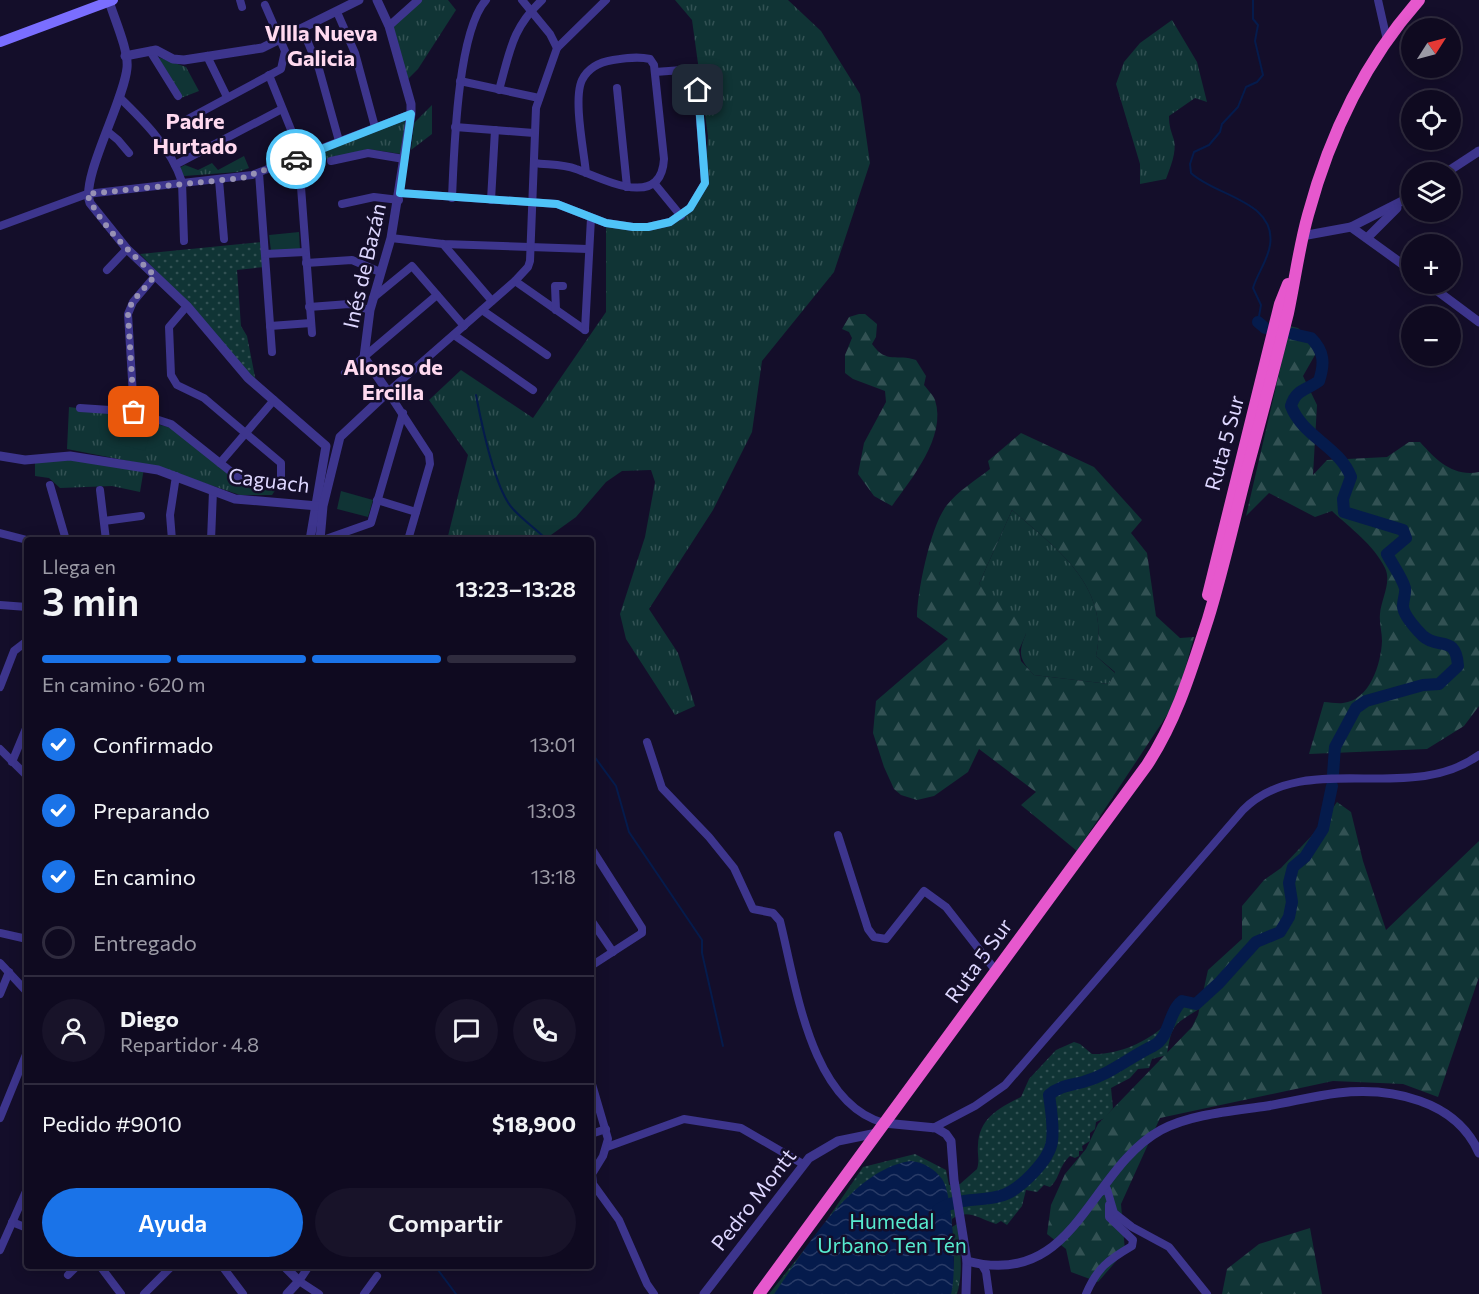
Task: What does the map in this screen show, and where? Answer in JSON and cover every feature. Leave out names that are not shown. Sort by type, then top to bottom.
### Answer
[{"type":"highway","name":"Ruta 5 Sur","points":[[759,1294],[1154,755],[1178,709],[1218,586],[1288,309],[1302,236],[1320,175],[1364,77],[1387,40],[1419,0]]},
{"type":"highway","name":"Ruta 5 Sur","points":[[1202,636],[1208,592],[1280,304],[1296,263]]},
{"type":"highway","points":[[1242,455],[1254,445]]},
{"type":"main road","points":[[0,42],[110,0]]},
{"type":"street","points":[[110,0],[127,70],[87,194],[90,203],[127,249],[186,306],[224,352],[327,448],[319,506],[322,537]]},
{"type":"street","points":[[125,56],[150,51],[162,52],[178,61],[262,48],[359,0]]},
{"type":"street","name":"Inés de Bazán","points":[[376,0],[389,27],[411,104],[399,196],[391,238],[370,310],[364,357],[429,455],[430,464],[409,537]]},
{"type":"street","points":[[389,27],[418,0]]},
{"type":"street","points":[[452,198],[455,127],[460,81],[472,33],[486,0]]},
{"type":"street","points":[[522,0],[550,34],[557,48]]},
{"type":"street","points":[[499,90],[514,34],[542,0]]},
{"type":"street","points":[[311,537],[340,437],[528,267],[534,133],[539,98],[557,48],[606,0]]},
{"type":"street","points":[[1378,0],[1387,40]]},
{"type":"street","points":[[188,119],[281,69],[285,51],[265,5]]},
{"type":"street","points":[[337,12],[355,53],[375,127]]},
{"type":"street","points":[[302,28],[319,69],[339,141]]},
{"type":"street","points":[[150,51],[178,96]]},
{"type":"street","points":[[207,56],[227,97]]},
{"type":"street","points":[[534,163],[566,166],[586,173],[627,187],[648,186],[654,183],[662,172],[664,162],[655,72],[650,59],[640,57],[605,62],[589,70],[583,78],[579,96],[586,173]]},
{"type":"street","points":[[342,204],[374,197],[399,196],[491,200],[557,204],[591,218],[633,227],[648,227],[670,222],[681,216],[696,200],[705,183],[696,69],[655,72]]},
{"type":"street","points":[[268,75],[298,147],[312,333]]},
{"type":"street","points":[[460,81],[539,98]]},
{"type":"street","points":[[617,88],[627,187]]},
{"type":"street","points":[[119,97],[148,125],[175,165],[182,182],[184,241]]},
{"type":"street","points":[[175,165],[282,109]]},
{"type":"street","points":[[0,226],[87,194],[182,182],[219,180],[259,173],[375,127],[410,118]]},
{"type":"street","points":[[455,127],[534,133]]},
{"type":"street","points":[[491,200],[495,130]]},
{"type":"street","points":[[107,131],[129,153]]},
{"type":"street","points":[[1461,163],[1479,151]]},
{"type":"street","points":[[331,162],[368,153],[404,159]]},
{"type":"street","points":[[259,173],[272,352]]},
{"type":"street","points":[[219,180],[224,238]]},
{"type":"street","points":[[654,183],[681,216]]},
{"type":"street","points":[[1302,236],[1351,227],[1401,202]]},
{"type":"street","points":[[1367,238],[1401,205]]},
{"type":"street","points":[[515,281],[585,330],[591,218]]},
{"type":"street","points":[[1351,227],[1401,263]]},
{"type":"street","points":[[391,238],[443,244],[588,249]]},
{"type":"street","points":[[443,244],[492,301]]},
{"type":"street","points":[[106,270],[127,249]]},
{"type":"street","points":[[265,254],[305,252]]},
{"type":"street","points":[[306,263],[352,260],[380,272]]},
{"type":"street","points":[[373,298],[411,266],[464,326]]},
{"type":"street","points":[[155,276],[132,302],[128,314],[134,412],[171,424],[239,478]]},
{"type":"street","points":[[556,310],[555,286],[563,286]]},
{"type":"street","points":[[1441,294],[1479,322]]},
{"type":"street","points":[[345,373],[436,295]]},
{"type":"street","points":[[309,306],[349,304],[370,310]]},
{"type":"street","points":[[186,306],[169,327],[171,375],[177,385],[204,398],[281,463],[281,481]]},
{"type":"street","points":[[482,310],[547,355]]},
{"type":"street","points":[[270,326],[311,322]]},
{"type":"street","points":[[454,335],[533,390]]},
{"type":"street","points":[[80,408],[110,410],[132,399]]},
{"type":"street","points":[[220,463],[274,400]]},
{"type":"street","points":[[331,537],[371,523],[403,413]]},
{"type":"street","name":"Caguach","points":[[0,456],[25,460],[69,456],[158,470],[235,499],[319,506]]},
{"type":"street","points":[[172,537],[170,515],[176,476]]},
{"type":"street","points":[[50,485],[65,537]]},
{"type":"street","points":[[100,490],[106,537]]},
{"type":"street","points":[[211,537],[213,491]]},
{"type":"street","points":[[377,500],[416,512]]},
{"type":"street","points":[[104,521],[141,516]]},
{"type":"street","points":[[0,533],[24,539]]},
{"type":"street","points":[[0,605],[24,607]]},
{"type":"street","points":[[0,687],[14,651],[24,643]]},
{"type":"street","points":[[12,762],[24,733]]},
{"type":"street","points":[[647,742],[662,788],[709,837],[734,868],[753,909],[773,913],[780,921],[806,1028],[835,1088],[857,1111],[881,1128]]},
{"type":"street","points":[[0,749],[24,773]]},
{"type":"street","points":[[933,1128],[975,1106],[1005,1085],[1243,810],[1259,796],[1278,787],[1307,780],[1391,778],[1428,774],[1460,766],[1479,755]]},
{"type":"street","points":[[838,835],[868,929],[873,937],[886,939],[924,891],[946,907],[996,971]]},
{"type":"street","points":[[594,853],[642,928],[640,936],[594,964]]},
{"type":"street","points":[[594,924],[613,952]]},
{"type":"street","points":[[0,933],[24,938]]},
{"type":"street","points":[[0,963],[24,989]]},
{"type":"street","points":[[0,994],[9,972]]},
{"type":"street","points":[[0,1118],[24,1059]]},
{"type":"street","points":[[594,1091],[606,1129],[607,1147],[594,1170]]},
{"type":"street","points":[[967,1261],[1000,1267],[1033,1259],[1077,1225],[1098,1194],[1141,1145],[1170,1126],[1232,1111],[1340,1092],[1371,1092],[1422,1101],[1456,1122],[1479,1153]]},
{"type":"street","points":[[607,1147],[684,1119],[696,1119],[741,1128],[803,1164]]},
{"type":"street","name":"Pedro Montt","points":[[704,1294],[803,1164],[830,1144],[881,1128],[933,1128]]},
{"type":"street","points":[[933,1128],[943,1131],[951,1141],[954,1180],[967,1261],[966,1294]]},
{"type":"street","points":[[594,1133],[606,1129]]},
{"type":"street","points":[[594,1187],[619,1220],[647,1284],[654,1294]]},
{"type":"street","points":[[1098,1194],[1107,1189],[1114,1213],[1132,1227],[1169,1247],[1207,1294]]},
{"type":"street","points":[[0,1250],[24,1196]]},
{"type":"street","points":[[1086,1294],[1094,1275],[1101,1266],[1132,1246],[1133,1240],[1109,1216],[1107,1210],[1110,1203]]},
{"type":"street","points":[[12,1222],[24,1227]]},
{"type":"street","points":[[982,1265],[986,1272],[989,1294]]},
{"type":"street","points":[[68,1275],[73,1269]]},
{"type":"street","points":[[102,1269],[121,1294]]},
{"type":"street","points":[[144,1294],[169,1269]]},
{"type":"street","points":[[224,1269],[243,1294]]},
{"type":"street","points":[[287,1269],[299,1281],[319,1294]]},
{"type":"street","points":[[287,1294],[307,1269]]},
{"type":"street","points":[[364,1294],[377,1276]]},
{"type":"green space","points":[[422,0],[448,0],[456,10],[418,69],[408,79],[392,27]]},
{"type":"green space","points":[[675,0],[788,0],[821,31],[860,94],[870,163],[834,272],[762,361],[752,432],[713,510],[649,609],[678,653],[695,706],[675,715],[626,639],[620,614],[645,537],[655,482],[651,470],[622,471],[606,482],[576,517],[548,537],[448,537],[468,455],[429,400],[461,370],[533,418],[606,312],[606,223],[648,227],[684,213],[705,183],[708,136],[692,20]]},
{"type":"green space","points":[[1172,20],[1197,62],[1207,102],[1195,98],[1169,116],[1175,150],[1166,179],[1140,184],[1140,164],[1116,84],[1124,62],[1140,43]]},
{"type":"green space","points":[[155,56],[186,67],[199,91],[181,98]]},
{"type":"green space","points":[[432,105],[432,134],[411,150],[414,123]]},
{"type":"green space","points":[[406,120],[401,154],[368,149],[324,160],[322,153]]},
{"type":"green space","points":[[244,156],[249,168],[238,172],[184,176],[179,168],[185,165],[198,170],[212,163],[218,170]]},
{"type":"green space","points":[[299,232],[300,249],[271,251],[269,235]]},
{"type":"green space","points":[[262,242],[264,267],[237,270],[241,326],[247,336],[256,382],[187,303],[140,254]]},
{"type":"green space","points":[[865,314],[877,324],[876,337],[872,344],[877,350],[888,356],[916,360],[926,376],[924,385],[935,400],[937,414],[932,443],[917,470],[892,506],[874,496],[858,474],[864,443],[886,402],[885,391],[853,379],[845,373],[845,355],[852,338],[849,332],[842,329],[849,317]]},
{"type":"green space","points":[[1290,326],[1298,328],[1319,348],[1303,376],[1317,405],[1313,475],[1327,460],[1387,457],[1409,442],[1420,442],[1439,461],[1453,469],[1461,472],[1479,472],[1479,706],[1464,726],[1427,749],[1309,754],[1324,702],[1341,703],[1352,700],[1367,688],[1372,680],[1381,650],[1380,614],[1387,585],[1387,573],[1375,552],[1332,511],[1315,517],[1269,493],[1246,516]]},
{"type":"green space","points":[[69,407],[108,412],[172,428],[242,482],[278,486],[272,495],[240,495],[154,466],[67,449]]},
{"type":"green space","points":[[122,430],[149,437],[145,451],[118,444]]},
{"type":"green space","points":[[1021,433],[1094,467],[1142,520],[1131,533],[1147,553],[1156,616],[1180,638],[1194,637],[1182,680],[1169,712],[1077,851],[1021,805],[1036,792],[979,749],[968,772],[934,796],[917,800],[901,795],[894,789],[884,767],[873,733],[876,701],[948,639],[917,617],[919,592],[926,559],[941,514],[956,495],[990,469],[988,461]],"holes":[[[1012,510],[1063,555],[1088,590],[1096,609],[1099,631],[1096,656],[1115,672],[1109,684],[1034,675],[1021,661],[1019,650],[1026,634],[1022,620],[979,584]]]},
{"type":"green space","points":[[51,457],[144,468],[140,492],[112,486],[60,488],[49,478],[35,476],[35,459]]},
{"type":"green space","points":[[341,491],[373,500],[368,517],[337,509]]},
{"type":"green space","points":[[1012,510],[1063,555],[1088,590],[1096,609],[1099,631],[1096,656],[1115,673],[1109,684],[1034,675],[1021,656],[1021,647],[1026,634],[979,584]]},
{"type":"green space","points":[[1337,802],[1351,812],[1363,861],[1386,930],[1479,841],[1479,977],[1438,1097],[1403,1084],[1333,1081],[1160,1118],[1121,1204],[1125,1251],[1098,1282],[1071,1272],[1066,1249],[1047,1234],[1051,1205],[1065,1174],[1086,1149],[1098,1124],[1192,1027],[1198,1015],[1208,970],[1242,939],[1242,906],[1264,880],[1281,868],[1319,828]]},
{"type":"green space","name":"Humedal Urbano Ten Tén","points":[[1189,1001],[1196,1005],[1203,1004],[1176,1025],[1167,1055],[1152,1059],[1149,1068],[1138,1069],[1130,1078],[1111,1088],[1113,1108],[1105,1118],[1096,1122],[1095,1129],[1090,1133],[1090,1141],[1082,1146],[1083,1151],[1079,1151],[1079,1156],[1075,1158],[1070,1156],[1066,1160],[1050,1187],[1044,1185],[1037,1192],[1026,1190],[1022,1206],[1007,1225],[1001,1221],[996,1224],[968,1214],[952,1219],[951,1271],[958,1282],[956,1294],[769,1294],[820,1230],[863,1167],[915,1154],[946,1170],[949,1185],[960,1184],[977,1169],[979,1136],[987,1121],[998,1109],[1021,1097],[1029,1079],[1056,1050],[1074,1042],[1092,1054],[1130,1047],[1164,1026],[1180,1004]]},
{"type":"green space","points":[[957,1224],[961,1259],[960,1277],[957,1294],[951,1294],[954,1260],[952,1227]]},
{"type":"green space","points":[[1310,1228],[1322,1294],[1222,1294],[1227,1269],[1259,1244]]},
{"type":"water","points":[[911,1161],[924,1164],[932,1169],[939,1175],[946,1187],[953,1235],[954,1270],[951,1294],[774,1294],[816,1234],[850,1195],[869,1179],[889,1167]]},
{"type":"waterway","points":[[1253,0],[1253,19],[1258,25],[1255,41],[1263,75],[1257,82],[1246,87],[1238,107],[1222,124],[1220,132],[1209,145],[1194,152],[1190,164],[1191,173],[1254,209],[1264,218],[1270,230],[1269,251],[1253,288],[1261,305],[1258,322]]},
{"type":"waterway","points":[[1258,322],[1265,328]]},
{"type":"waterway","points":[[1293,334],[1311,338],[1319,348],[1323,363],[1319,381],[1299,393],[1291,406],[1304,426],[1338,457],[1351,477],[1343,499],[1344,512],[1403,530],[1406,538],[1387,554],[1405,588],[1403,604],[1405,614],[1423,636],[1450,646],[1457,656],[1458,666],[1439,684],[1423,685],[1366,701],[1356,708],[1335,747],[1333,774]]},
{"type":"waterway","points":[[476,395],[490,455],[506,500],[544,537]]},
{"type":"waterway","points":[[594,756],[616,786],[629,832],[702,940],[702,953],[723,1046]]},
{"type":"waterway","points":[[938,1210],[961,1201],[1000,1196],[1024,1182],[1039,1166],[1050,1149],[1053,1129],[1049,1095],[1061,1088],[1102,1075],[1159,1042],[1177,1006],[1182,1001],[1196,1004],[1219,983],[1256,942],[1280,932],[1289,917],[1292,902],[1289,883],[1293,867],[1305,857],[1323,829],[1332,786]]},
{"type":"waterway","points":[[437,1269],[456,1294]]},
{"type":"way so far","points":[[134,412],[132,409],[128,314],[132,302],[155,276],[117,238],[90,203],[87,194],[182,182],[242,178],[296,159]]},
{"type":"district","name":"Vllla Nueva Galicia","points":[[321,46]]},
{"type":"district","name":"Padre Hurtado","points":[[195,134]]},
{"type":"district","name":"Alonso de Ercilla","points":[[393,380]]},
{"type":"route","points":[[296,159],[411,114],[400,193],[557,204],[606,223],[633,227],[660,225],[681,216],[690,208],[705,183],[698,90]]}]
